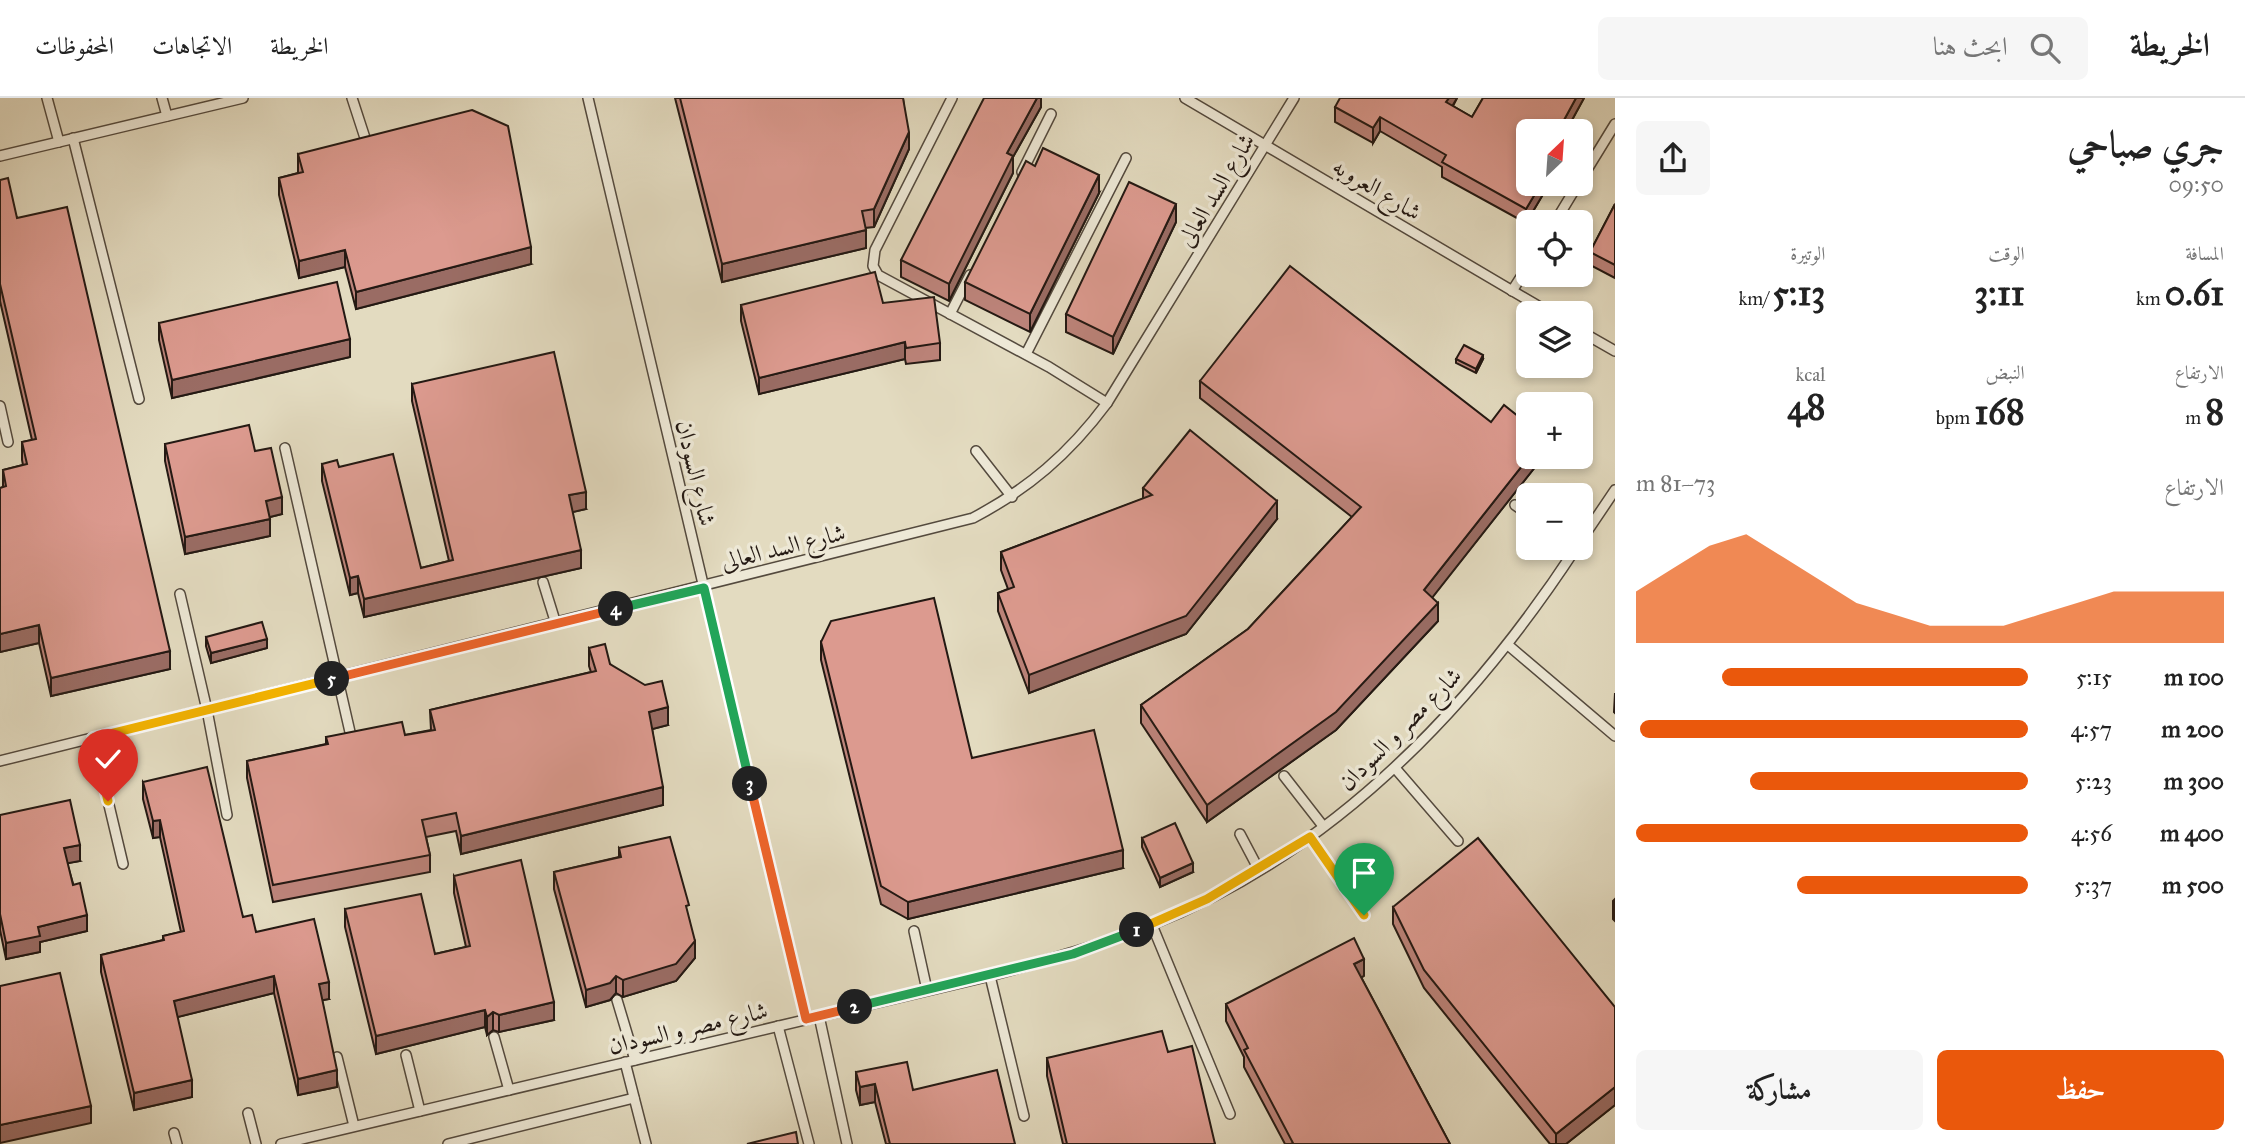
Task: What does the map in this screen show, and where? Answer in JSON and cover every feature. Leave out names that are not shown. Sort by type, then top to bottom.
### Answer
[{"type":"lane","points":[[47,98],[59,142]]},
{"type":"lane","points":[[162,98],[167,116]]},
{"type":"lane","points":[[0,156],[221,101],[243,98]]},
{"type":"lane","points":[[352,98],[366,141]]},
{"type":"lane","name":"شارع السودان","points":[[589,98],[806,1019]]},
{"type":"lane","points":[[952,98],[872,257],[878,275],[1026,354],[1107,403]]},
{"type":"lane","name":"شارع العروبه","points":[[1185,98],[1529,301]]},
{"type":"lane","name":"شارع السد العالى","points":[[0,761],[973,519],[1012,497],[1048,471],[1080,439],[1107,403],[1294,98]]},
{"type":"lane","points":[[1019,176],[1051,114]]},
{"type":"lane","points":[[1593,159],[1615,124]]},
{"type":"lane","points":[[74,138],[139,399]]},
{"type":"lane","points":[[1026,354],[1126,158]]},
{"type":"lane","points":[[950,314],[975,264]]},
{"type":"lane","points":[[1512,291],[1516,285]]},
{"type":"lane","points":[[1593,338],[1615,351]]},
{"type":"lane","points":[[0,406],[8,442]]},
{"type":"lane","points":[[285,449],[350,732]]},
{"type":"lane","points":[[976,451],[1012,497]]},
{"type":"lane","name":"شارع مصر و السودان","points":[[1593,522],[1615,490]]},
{"type":"lane","name":"شارع مصر و السودان","points":[[281,1144],[990,976],[1073,954],[1152,925],[1259,870],[1310,837],[1395,768],[1450,713],[1508,645],[1567,560]]},
{"type":"lane","points":[[543,582],[556,624]]},
{"type":"lane","points":[[180,594],[207,710],[227,815]]},
{"type":"lane","points":[[1508,645],[1615,736]]},
{"type":"lane","points":[[93,738],[123,863]]},
{"type":"lane","points":[[1395,768],[1458,841]]},
{"type":"lane","points":[[1284,776],[1324,826]]},
{"type":"lane","points":[[1240,834],[1259,870]]},
{"type":"lane","points":[[1310,837],[1364,915]]},
{"type":"lane","points":[[1152,925],[1230,1114]]},
{"type":"lane","points":[[914,931],[927,990]]},
{"type":"lane","points":[[990,976],[1024,1116]]},
{"type":"lane","points":[[617,1000],[630,1061],[634,1098],[646,1144]]},
{"type":"lane","points":[[818,1016],[847,1144]]},
{"type":"lane","points":[[778,1026],[809,1144]]},
{"type":"lane","points":[[494,1037],[509,1090]]},
{"type":"lane","points":[[406,1055],[420,1111]]},
{"type":"lane","points":[[337,1057],[354,1126]]},
{"type":"lane","points":[[448,1144],[634,1098]]},
{"type":"lane","points":[[248,1113],[256,1144]]},
{"type":"lane","points":[[174,1133],[177,1144]]},
{"type":"building","points":[[680,98],[903,98],[909,132],[874,209],[862,211],[866,230],[722,264]]},
{"type":"building","points":[[984,98],[1037,98],[1007,153],[1013,156],[949,284],[901,260]]},
{"type":"building","points":[[1340,98],[1449,98],[1446,102],[1472,117],[1483,98],[1576,98],[1565,119],[1516,119],[1516,196],[1534,196],[1526,209],[1442,162],[1446,155],[1380,117],[1373,128],[1335,107]]},
{"type":"building","points":[[472,110],[508,126],[531,247],[356,292],[345,250],[299,261],[279,178],[303,172],[298,154]]},
{"type":"building","points":[[1043,148],[1099,175],[1030,314],[965,282],[1026,161],[1035,166]]},
{"type":"building","points":[[8,178],[17,218],[67,207],[170,651],[51,678],[39,625],[0,634],[0,488],[6,486],[3,470],[27,464],[22,442],[36,439],[0,284],[0,180]]},
{"type":"building","points":[[1129,182],[1176,204],[1113,337],[1066,314]]},
{"type":"building","points":[[1615,204],[1615,265],[1593,254],[1593,246]]},
{"type":"building","points":[[1290,266],[1491,422],[1504,405],[1516,414],[1516,469],[1520,469],[1424,590],[1438,603],[1336,712],[1207,805],[1141,705],[1248,629],[1361,507],[1200,381]]},
{"type":"building","points":[[875,272],[883,303],[934,297],[940,343],[906,348],[905,342],[759,378],[741,305]]},
{"type":"building","points":[[337,282],[350,339],[172,380],[159,323]]},
{"type":"building","points":[[1464,345],[1483,355],[1476,369],[1456,359]]},
{"type":"building","points":[[554,352],[586,492],[569,495],[581,550],[364,599],[358,576],[350,578],[322,464],[337,460],[339,467],[393,454],[421,568],[453,560],[412,384]]},
{"type":"building","points":[[249,425],[255,451],[271,448],[282,497],[266,501],[270,519],[185,537],[165,444]]},
{"type":"building","points":[[1190,430],[1277,501],[1186,616],[1029,675],[998,593],[1014,587],[1001,552],[1152,495],[1143,488]]},
{"type":"building","points":[[934,598],[972,758],[1094,730],[1123,850],[908,902],[881,886],[821,642],[831,621]]},
{"type":"building","points":[[262,622],[267,639],[211,653],[206,637]]},
{"type":"building","points":[[605,644],[610,664],[645,685],[662,681],[668,707],[649,712],[663,787],[461,836],[456,813],[422,820],[430,855],[273,885],[247,761],[328,744],[326,737],[402,722],[405,735],[435,730],[430,710],[596,671],[589,648]]},
{"type":"building","points":[[207,767],[243,917],[252,915],[256,932],[314,919],[329,982],[319,984],[337,1070],[298,1079],[274,976],[174,1001],[192,1080],[134,1093],[101,955],[164,940],[163,936],[184,931],[160,820],[153,821],[143,782]]},
{"type":"building","points":[[70,800],[80,845],[64,848],[73,885],[80,883],[87,915],[38,927],[40,936],[6,943],[0,914],[0,815]]},
{"type":"building","points":[[1175,823],[1193,863],[1160,878],[1142,838]]},
{"type":"building","points":[[670,837],[689,905],[686,906],[695,941],[676,964],[623,980],[616,976],[610,983],[586,990],[554,872],[621,857],[619,848]]},
{"type":"building","points":[[1478,838],[1615,1007],[1615,1087],[1556,1134],[1424,970],[1393,907]]},
{"type":"building","points":[[521,860],[554,1002],[499,1015],[493,1012],[487,1017],[485,1010],[376,1036],[345,909],[421,894],[435,954],[470,946],[454,876]]},
{"type":"building","points":[[1354,938],[1364,959],[1354,964],[1450,1144],[1291,1144],[1293,1143],[1244,1050],[1248,1048],[1226,1004]]},
{"type":"building","points":[[60,973],[91,1106],[0,1125],[0,986]]},
{"type":"building","points":[[1162,1031],[1168,1052],[1192,1046],[1215,1144],[1067,1144],[1047,1058]]},
{"type":"building","points":[[907,1062],[913,1090],[997,1070],[1015,1144],[890,1144],[875,1084],[860,1087],[856,1072]]},
{"type":"building","points":[[796,1132],[798,1144],[747,1144]]},
{"type":"route","points":[[108,801],[93,738],[704,588],[806,1019],[1073,954],[1152,925],[1207,899],[1310,837],[1364,915]]}]
